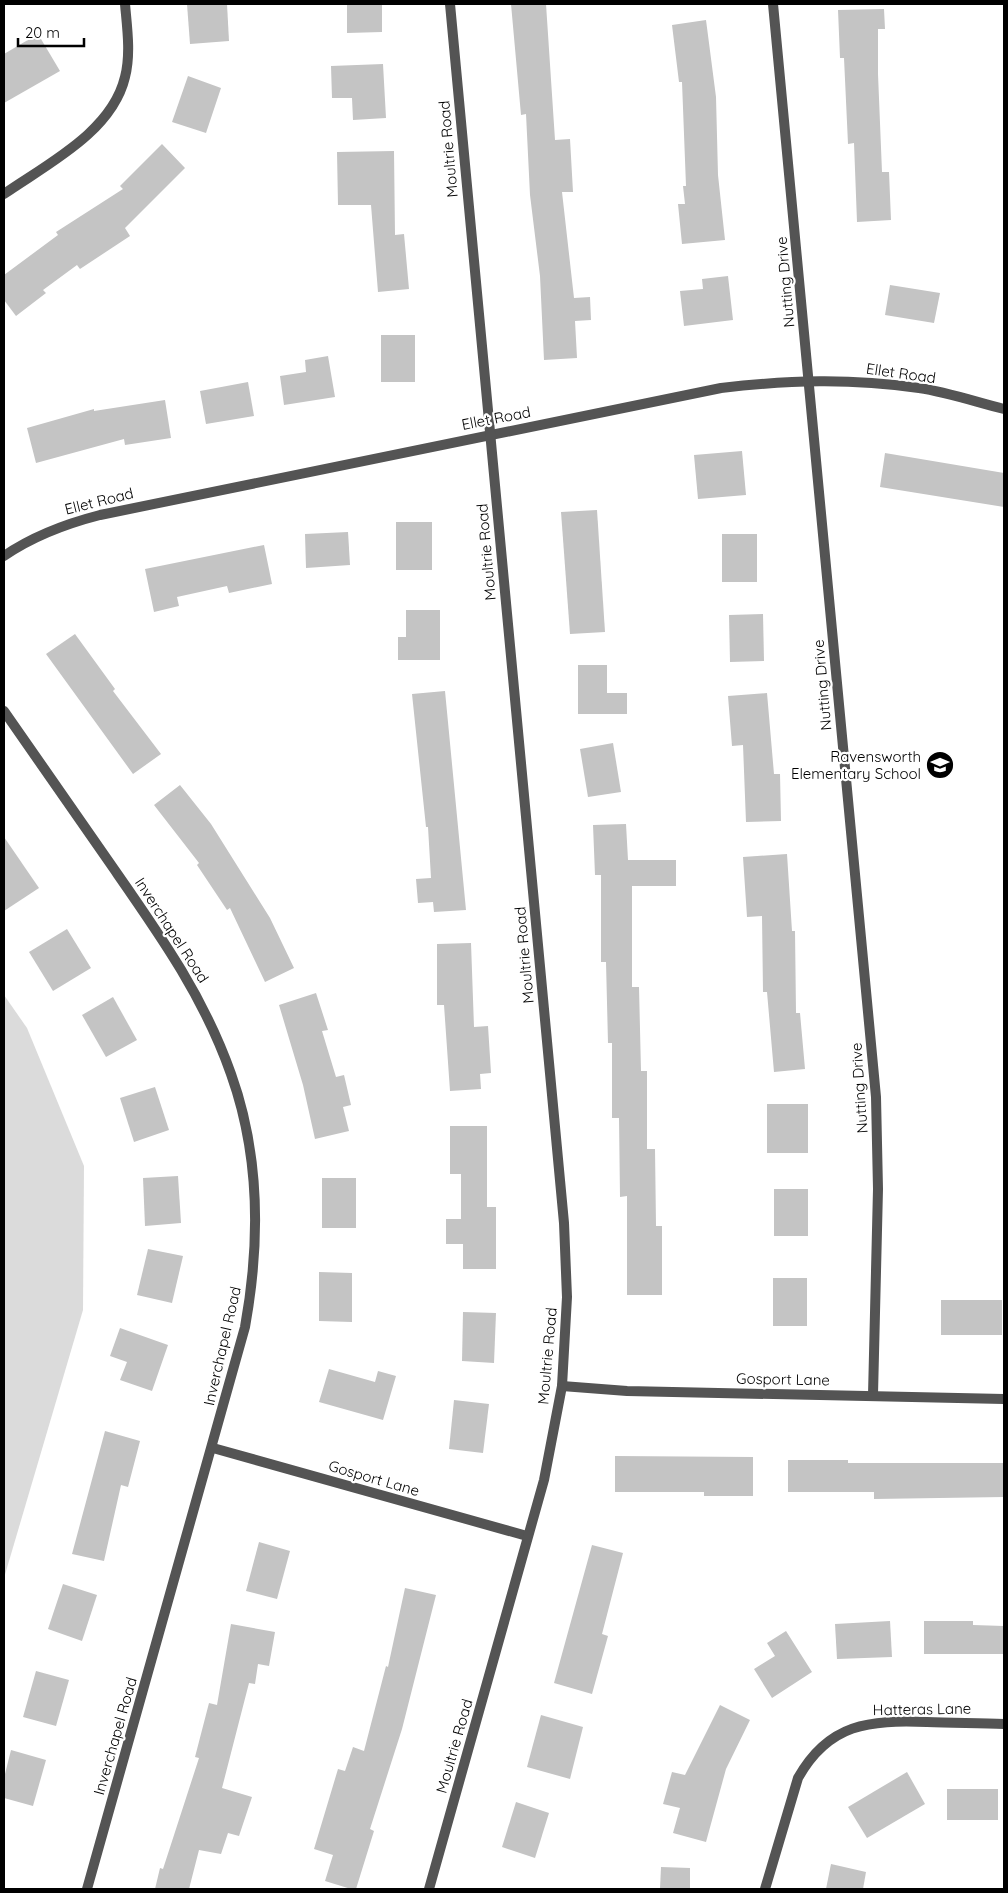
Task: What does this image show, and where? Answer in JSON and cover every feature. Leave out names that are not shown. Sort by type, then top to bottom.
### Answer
[{"type":"street","points":[[4,194],[85,136],[111,111],[126,76],[128,56],[125,4]]},
{"type":"street","name":"Moultrie Road","points":[[429,1889],[544,1480],[562,1386],[567,1297],[564,1224],[450,4]]},
{"type":"street","name":"Nutting Drive","points":[[774,4],[876,1097],[878,1189],[874,1395]]},
{"type":"street","name":"Ellet Road","points":[[4,556],[38,536],[70,523],[100,514],[721,388],[808,380],[870,382],[921,388],[1004,409]]},
{"type":"street","name":"Inverchapel Road","points":[[4,711],[174,954],[207,1014],[232,1075],[244,1120],[252,1166],[255,1212],[255,1259],[245,1327],[213,1448],[87,1889]]},
{"type":"street","name":"Gosport Lane","points":[[562,1386],[627,1391],[1004,1399]]},
{"type":"street","name":"Gosport Lane","points":[[213,1448],[527,1536]]},
{"type":"street","name":"Hatteras Lane","points":[[765,1889],[798,1778],[808,1761],[820,1747],[835,1736],[858,1725],[889,1721],[1004,1724]]},
{"type":"shaded area","points":[[4,995],[27,1028],[84,1166],[83,1310],[4,1578]]},
{"type":"building","points":[[187,4],[227,4],[229,41],[190,44]]},
{"type":"building","points":[[347,4],[382,4],[382,32],[347,33]]},
{"type":"building","points":[[511,4],[546,4],[555,140],[570,139],[573,192],[562,192],[574,298],[590,297],[591,320],[575,321],[577,358],[544,360],[540,276],[530,195],[526,114],[521,115]]},
{"type":"building","points":[[884,9],[885,29],[878,29],[878,74],[882,172],[889,172],[891,220],[857,222],[854,143],[848,144],[844,58],[840,58],[838,10]]},
{"type":"building","points":[[706,20],[716,97],[718,175],[725,240],[682,244],[678,204],[685,204],[683,186],[686,186],[682,82],[679,82],[672,25]]},
{"type":"building","points":[[38,34],[60,71],[4,103],[4,54]]},
{"type":"building","points":[[383,64],[386,118],[353,120],[352,98],[332,98],[331,66]]},
{"type":"building","points":[[188,76],[221,88],[206,133],[172,122]]},
{"type":"building","points":[[162,144],[185,168],[125,228],[130,236],[80,269],[77,265],[43,290],[46,293],[16,316],[4,300],[4,275],[58,235],[56,232],[123,189],[120,186]]},
{"type":"building","points":[[394,151],[395,235],[404,234],[409,289],[378,292],[371,205],[338,205],[337,152]]},
{"type":"building","points":[[728,276],[733,320],[684,326],[680,291],[703,289],[702,279]]},
{"type":"building","points":[[890,285],[940,293],[934,323],[885,315]]},
{"type":"building","points":[[381,335],[415,335],[415,382],[381,382]]},
{"type":"building","points":[[328,356],[335,397],[284,405],[280,376],[306,372],[305,360]]},
{"type":"building","points":[[248,382],[254,416],[206,424],[200,391]]},
{"type":"building","points":[[165,400],[171,438],[125,445],[124,439],[36,463],[27,428],[94,409],[94,411]]},
{"type":"building","points":[[742,451],[746,495],[698,499],[694,455]]},
{"type":"building","points":[[885,453],[1004,473],[1004,507],[880,487]]},
{"type":"building","points":[[597,510],[605,632],[570,634],[561,512]]},
{"type":"building","points":[[396,522],[432,522],[432,570],[396,570]]},
{"type":"building","points":[[348,532],[350,565],[306,568],[305,534]]},
{"type":"building","points":[[722,534],[757,534],[757,582],[722,582]]},
{"type":"building","points":[[264,545],[272,584],[229,593],[227,586],[177,597],[179,606],[154,612],[145,569]]},
{"type":"building","points":[[406,610],[440,610],[440,660],[398,660],[398,637],[406,637]]},
{"type":"building","points":[[763,614],[764,661],[730,662],[729,615]]},
{"type":"building","points":[[75,634],[115,689],[113,691],[161,754],[133,774],[46,654]]},
{"type":"building","points":[[578,665],[607,665],[607,693],[627,693],[627,714],[578,714]]},
{"type":"building","points":[[445,691],[466,910],[434,912],[433,902],[418,903],[416,879],[431,878],[428,827],[426,827],[412,694]]},
{"type":"building","points":[[767,693],[774,774],[780,774],[781,821],[746,822],[743,745],[732,746],[728,696]]},
{"type":"building","points":[[613,743],[621,792],[588,797],[580,749]]},
{"type":"building","points":[[180,785],[211,824],[270,918],[294,968],[265,982],[230,908],[227,910],[197,865],[199,863],[154,805]]},
{"type":"building","points":[[626,824],[628,860],[676,860],[676,886],[632,886],[632,987],[639,987],[641,1071],[647,1071],[647,1149],[655,1149],[656,1226],[662,1226],[662,1295],[627,1295],[627,1196],[620,1197],[619,1118],[612,1118],[612,1043],[608,1043],[606,962],[601,962],[601,875],[595,875],[593,825]]},
{"type":"building","points":[[4,837],[39,888],[4,911]]},
{"type":"building","points":[[787,854],[792,931],[795,931],[796,1013],[800,1013],[805,1069],[774,1072],[767,992],[763,992],[762,916],[747,917],[743,857]]},
{"type":"building","points":[[67,929],[91,968],[53,991],[29,952]]},
{"type":"building","points":[[471,943],[474,1027],[488,1026],[491,1073],[480,1074],[481,1089],[450,1091],[444,1005],[437,1005],[437,944]]},
{"type":"building","points":[[316,993],[328,1030],[322,1031],[336,1077],[344,1075],[351,1105],[343,1107],[349,1131],[315,1139],[303,1085],[279,1005]]},
{"type":"building","points":[[113,997],[137,1040],[106,1057],[82,1015]]},
{"type":"building","points":[[155,1087],[169,1130],[134,1142],[120,1098]]},
{"type":"building","points":[[767,1104],[808,1104],[808,1153],[767,1153]]},
{"type":"building","points":[[450,1126],[487,1126],[487,1207],[496,1207],[496,1269],[463,1269],[463,1244],[446,1244],[446,1219],[461,1219],[461,1174],[450,1174]]},
{"type":"building","points":[[178,1176],[181,1223],[145,1226],[143,1178]]},
{"type":"building","points":[[322,1178],[356,1178],[356,1228],[322,1228]]},
{"type":"building","points":[[774,1189],[808,1189],[808,1236],[774,1236]]},
{"type":"building","points":[[148,1249],[183,1256],[172,1303],[137,1295]]},
{"type":"building","points":[[319,1272],[352,1273],[352,1322],[319,1321]]},
{"type":"building","points":[[773,1278],[807,1278],[807,1326],[773,1326]]},
{"type":"building","points":[[941,1300],[1002,1300],[1002,1335],[941,1335]]},
{"type":"building","points":[[463,1312],[496,1313],[494,1363],[462,1361]]},
{"type":"building","points":[[120,1328],[168,1345],[152,1391],[120,1380],[127,1362],[110,1356]]},
{"type":"building","points":[[329,1369],[375,1382],[378,1371],[396,1376],[383,1420],[319,1402]]},
{"type":"building","points":[[454,1400],[489,1404],[483,1453],[449,1449]]},
{"type":"building","points":[[105,1431],[140,1441],[128,1487],[121,1485],[104,1561],[72,1554]]},
{"type":"building","points":[[615,1456],[753,1457],[753,1496],[704,1496],[704,1492],[615,1492]]},
{"type":"building","points":[[788,1460],[848,1460],[848,1463],[1004,1463],[1004,1497],[874,1499],[874,1492],[788,1492]]},
{"type":"building","points":[[259,1542],[290,1551],[277,1599],[246,1591]]},
{"type":"building","points":[[592,1545],[623,1553],[602,1634],[608,1636],[592,1694],[554,1683]]},
{"type":"building","points":[[63,1584],[97,1595],[82,1641],[48,1629]]},
{"type":"building","points":[[405,1588],[436,1595],[402,1729],[370,1829],[374,1831],[356,1889],[351,1889],[325,1881],[333,1855],[314,1849],[338,1769],[345,1771],[353,1747],[364,1751],[386,1666],[388,1667]]},
{"type":"building","points":[[890,1621],[892,1657],[837,1659],[835,1624]]},
{"type":"building","points":[[924,1621],[973,1621],[973,1625],[1004,1626],[1004,1654],[924,1654]]},
{"type":"building","points":[[231,1624],[275,1632],[269,1666],[258,1664],[255,1684],[249,1683],[222,1788],[252,1797],[239,1836],[228,1833],[221,1854],[199,1850],[189,1889],[155,1889],[160,1868],[163,1869],[199,1758],[195,1757],[209,1703],[217,1705]]},
{"type":"building","points":[[786,1631],[812,1672],[772,1698],[754,1669],[775,1656],[767,1643]]},
{"type":"building","points":[[36,1671],[69,1680],[56,1726],[23,1717]]},
{"type":"building","points":[[720,1705],[750,1720],[726,1769],[706,1842],[673,1833],[680,1808],[663,1804],[672,1772],[685,1775]]},
{"type":"building","points":[[541,1715],[583,1727],[570,1779],[527,1767]]},
{"type":"building","points":[[11,1750],[46,1760],[33,1806],[4,1798],[4,1778]]},
{"type":"building","points":[[907,1772],[925,1804],[867,1838],[848,1807]]},
{"type":"building","points":[[947,1789],[998,1789],[998,1820],[947,1820]]},
{"type":"building","points":[[516,1802],[549,1813],[535,1858],[502,1847]]},
{"type":"building","points":[[831,1864],[866,1872],[863,1889],[826,1889]]},
{"type":"building","points":[[661,1867],[690,1868],[690,1889],[660,1889]]},
{"type":"place","name":"Ravensworth Elementary School","points":[[940,765]]}]
